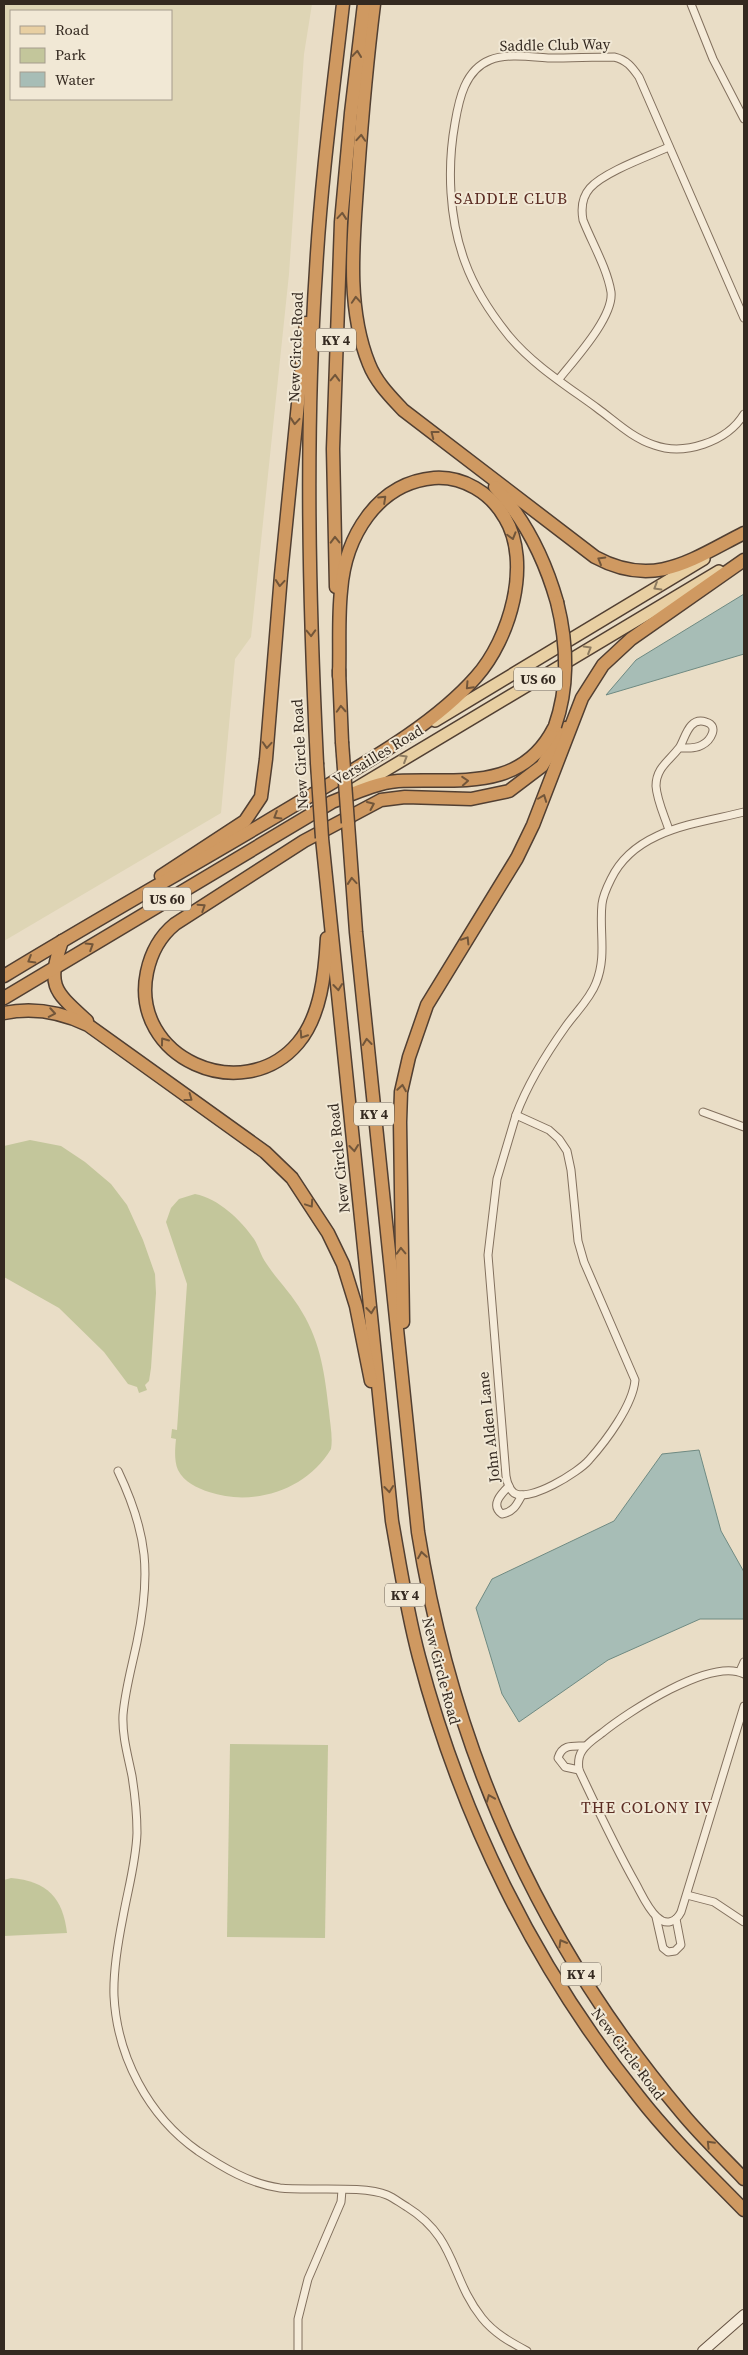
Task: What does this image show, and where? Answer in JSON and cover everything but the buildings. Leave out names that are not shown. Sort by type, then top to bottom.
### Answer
[{"type":"highway","name":"New Circle Road","points":[[344,4],[316,269],[308,480],[310,616],[322,838],[386,1459],[398,1558],[419,1656],[452,1764],[496,1870],[546,1963],[610,2060],[672,2136],[744,2210]]},
{"type":"highway","name":"New Circle Road","points":[[364,4],[341,222],[332,449],[339,676],[356,932],[418,1532],[433,1615],[467,1738],[503,1827],[545,1914],[591,1991],[641,2062],[683,2114],[744,2179]]},
{"type":"highway","points":[[374,4],[365,81],[353,265],[357,319],[361,341],[370,365],[388,394],[403,410],[595,556],[625,570],[644,572],[666,570],[690,561],[744,534]]},
{"type":"highway","points":[[96,921],[175,867],[235,830],[252,814],[260,797],[266,759],[298,385],[316,269]]},
{"type":"highway","points":[[332,802],[374,786],[396,781],[460,782],[498,776],[528,760],[544,743],[555,726],[563,691],[565,654],[558,602],[543,562],[521,522],[500,492],[472,463]]},
{"type":"highway","points":[[339,676],[341,589],[347,560],[365,520],[380,500],[405,484],[417,480],[442,478],[467,484],[492,500],[508,523],[514,537],[517,569],[512,606],[500,640],[491,658],[463,692],[440,711],[378,754]]},
{"type":"highway","points":[[404,1404],[401,1092],[409,1057],[427,1005],[517,858],[533,825],[575,715],[592,680],[617,651],[631,639],[744,560]]},
{"type":"highway","points":[[328,886],[327,933],[323,976],[315,1012],[298,1043],[286,1055],[272,1064],[240,1073],[204,1069],[178,1055],[168,1047],[153,1022],[145,992],[150,960],[164,933],[175,924],[304,842],[381,800],[405,797],[471,799],[485,798],[509,791],[542,766],[556,740],[575,715]]},
{"type":"highway","name":"Versailles Road","points":[[4,976],[378,754]]},
{"type":"highway","name":"Versailles Road","points":[[4,998],[332,802]]},
{"type":"highway","points":[[62,941],[53,968],[58,993],[100,1033]]},
{"type":"highway","points":[[4,1013],[29,1010],[55,1013],[78,1021],[100,1033],[265,1152],[292,1178],[328,1233],[351,1287],[386,1459]]},
{"type":"main road","name":"Versailles Road","points":[[378,754],[744,534]]},
{"type":"main road","name":"Versailles Road","points":[[332,802],[744,556]]},
{"type":"main road","points":[[703,2351],[744,2316]]},
{"type":"street","points":[[691,4],[713,59],[744,119]]},
{"type":"street","name":"Saddle Club Way","points":[[744,316],[639,77],[624,59],[614,57],[515,57],[490,60],[472,71],[463,89],[452,140],[450,170],[456,231],[465,262],[490,310],[510,337],[558,379],[633,434],[655,446],[681,448],[707,443],[733,427],[744,414]]},
{"type":"street","points":[[558,379],[603,320],[611,300],[607,278],[583,220],[581,211],[587,193],[598,181],[669,147]]},
{"type":"street","points":[[670,830],[658,797],[657,778],[664,763],[680,748],[685,732],[693,724],[700,721],[711,725],[713,732],[711,738],[701,746],[680,748]]},
{"type":"street","name":"John Alden Lane","points":[[522,1495],[515,1494],[508,1486],[506,1476],[488,1255],[496,1179],[516,1115],[528,1086],[547,1052],[588,998],[596,984],[603,953],[602,902],[613,875],[625,859],[640,845],[658,834],[744,812]]},
{"type":"street","points":[[703,1112],[744,1127]]},
{"type":"street","points":[[508,1486],[498,1498],[496,1504],[498,1511],[502,1514],[510,1513],[522,1495],[534,1492],[570,1475],[589,1460],[624,1411],[633,1395],[635,1380],[581,1252],[567,1151],[559,1139],[549,1130],[516,1115]]},
{"type":"street","points":[[118,1471],[130,1496],[141,1532],[147,1567],[145,1602],[123,1716],[126,1751],[136,1804],[137,1833],[134,1867],[119,1940],[114,1994],[118,2028],[128,2062],[146,2096],[169,2127],[196,2150],[221,2166],[250,2180],[278,2188],[342,2190],[385,2194],[411,2210],[432,2228],[443,2241],[464,2287],[480,2316],[505,2339],[527,2351]]},
{"type":"street","points":[[744,1662],[742,1672],[726,1671],[715,1673],[662,1692],[620,1718],[585,1746],[578,1759],[579,1770],[622,1859],[656,1917],[663,1948],[668,1952],[675,1952],[681,1944],[676,1919],[687,1895],[744,1706]]},
{"type":"street","points":[[579,1770],[565,1767],[558,1758],[563,1748],[585,1746]]},
{"type":"street","points":[[687,1895],[714,1902],[744,1922]]},
{"type":"street","points":[[656,1917],[666,1922],[676,1919]]},
{"type":"street","points":[[298,2351],[298,2319],[308,2279],[339,2208],[342,2190]]},
{"type":"shaded area","points":[[4,4],[312,4],[304,54],[289,274],[251,637],[235,659],[221,813],[4,941]]},
{"type":"green space","points":[[30,1140],[61,1146],[85,1162],[111,1184],[127,1205],[143,1240],[155,1274],[156,1293],[151,1368],[149,1381],[145,1385],[147,1390],[139,1393],[137,1387],[128,1384],[104,1352],[59,1308],[4,1277],[4,1146]]},
{"type":"green space","points":[[195,1194],[221,1205],[236,1217],[256,1242],[266,1263],[302,1312],[318,1348],[326,1385],[332,1435],[331,1449],[321,1463],[308,1475],[278,1492],[261,1496],[243,1497],[226,1496],[204,1490],[191,1484],[184,1478],[178,1470],[176,1463],[176,1439],[171,1438],[172,1429],[177,1430],[187,1284],[166,1222],[171,1208],[179,1199]]},
{"type":"green space","points":[[230,1744],[328,1745],[325,1938],[227,1937]]},
{"type":"green space","points":[[11,1878],[34,1883],[43,1887],[51,1894],[62,1910],[67,1933],[4,1936],[4,1880]]},
{"type":"water","points":[[744,594],[744,654],[606,695],[636,660]]},
{"type":"water","points":[[699,1450],[721,1531],[744,1572],[744,1619],[700,1619],[608,1660],[519,1722],[502,1694],[476,1608],[492,1579],[614,1521],[662,1454]]},
{"type":"district","name":"SADDLE CLUB","points":[[511,198]]},
{"type":"district","name":"THE COLONY IV","points":[[647,1807]]}]
